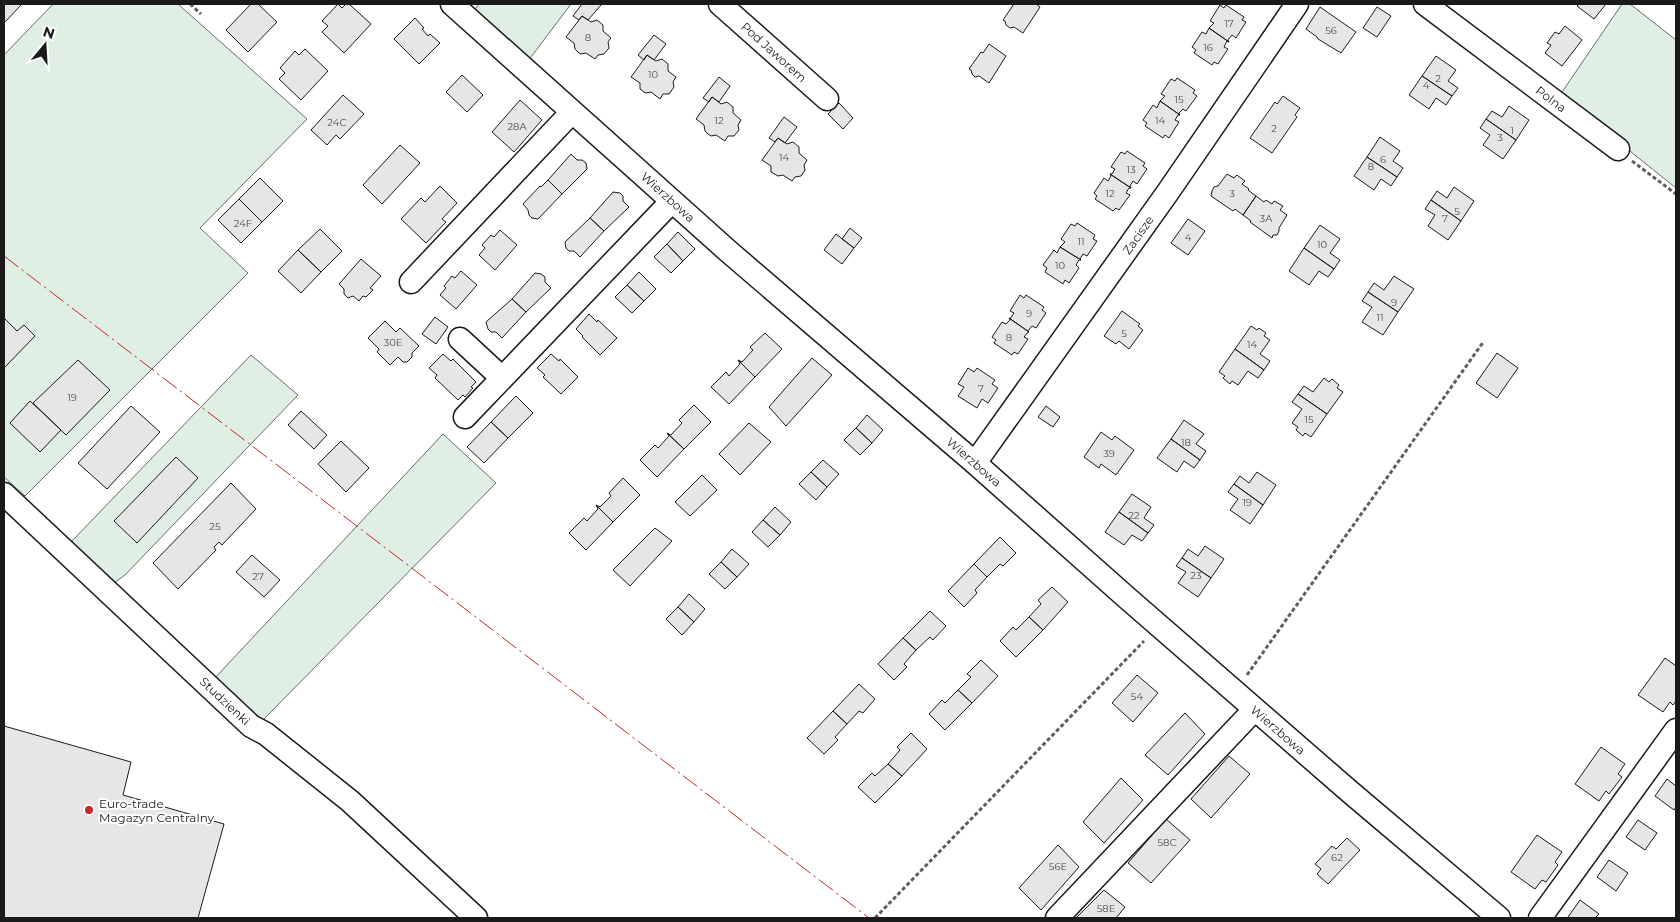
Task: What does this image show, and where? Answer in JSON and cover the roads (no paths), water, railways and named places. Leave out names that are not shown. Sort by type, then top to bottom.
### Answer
[{"type":"street","name":"Wierzbowa","points":[[452,4],[728,251],[975,463],[1234,693],[1499,918]]},
{"type":"street","name":"Pod Jaworem","points":[[720,4],[827,99]]},
{"type":"street","name":"Zacisze","points":[[975,463],[1168,192],[1297,4]]},
{"type":"street","name":"Polna","points":[[1425,4],[1618,150]]},
{"type":"street","points":[[411,282],[572,112]]},
{"type":"street","points":[[465,417],[672,201]]},
{"type":"street","points":[[460,339],[502,378]]},
{"type":"street","name":"Studzienki","points":[[4,494],[251,726],[266,734],[350,801],[476,918]]},
{"type":"street","points":[[1058,918],[1254,710]]},
{"type":"street","points":[[1540,918],[1676,730]]},
{"type":"place","name":"Euro-trade Magazyn Centralny","points":[[89,810]]}]
